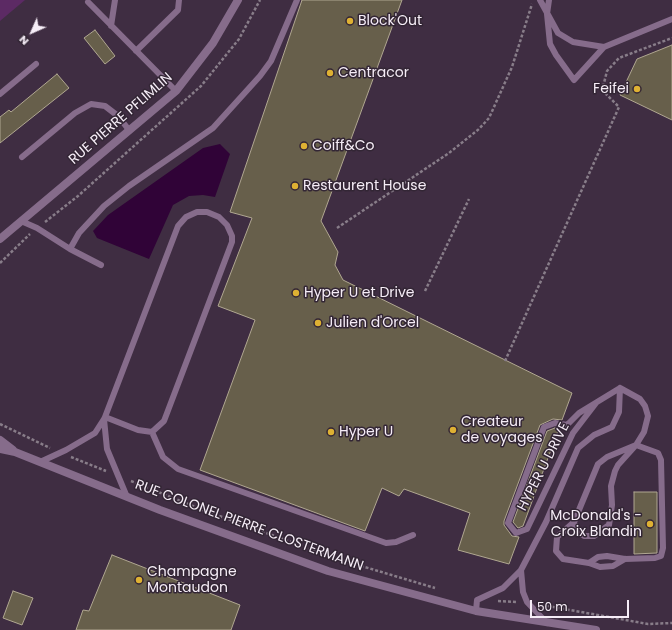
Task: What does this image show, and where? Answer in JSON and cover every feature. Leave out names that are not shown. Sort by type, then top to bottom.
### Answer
[{"type":"street","name":"RUE PIERRE PFLIMLIN","points":[[0,239],[176,91],[213,44],[238,0]]},
{"type":"street","name":"RUE COLONEL PIERRE CLOSTERMANN","points":[[0,440],[15,452]]},
{"type":"street","name":"RUE COLONEL PIERRE CLOSTERMANN","points":[[0,449],[15,452],[128,497],[328,572],[476,611],[596,630]]},
{"type":"lane","points":[[111,26],[114,0]]},
{"type":"lane","points":[[136,51],[178,10],[179,0]]},
{"type":"lane","points":[[70,249],[79,233],[104,206],[129,186],[214,128],[260,76],[271,61],[297,0]]},
{"type":"lane","points":[[540,0],[558,32],[573,42],[604,47]]},
{"type":"lane","points":[[549,0],[547,14],[550,44],[556,56],[574,80],[604,47],[670,21]]},
{"type":"lane","points":[[88,2],[176,91]]},
{"type":"lane","points":[[0,94],[36,64]]},
{"type":"lane","points":[[22,157],[76,114],[91,104],[105,106],[118,116],[129,130]]},
{"type":"lane","points":[[40,462],[95,433],[104,418],[178,226],[186,217],[197,212],[207,212],[219,217],[227,225],[232,236],[232,242],[164,421],[152,432]]},
{"type":"lane","points":[[21,221],[37,228],[70,249],[101,265]]},
{"type":"lane","points":[[596,403],[620,388]]},
{"type":"lane","points":[[574,522],[577,532],[584,536],[594,536],[609,525],[612,505],[611,486],[615,471],[636,445],[644,432],[648,416],[645,406],[640,400],[620,388]]},
{"type":"lane","points":[[476,611],[478,600],[503,588],[521,570],[546,522],[578,448],[594,435],[612,427],[620,412],[620,388]]},
{"type":"lane","name":"HYPER U DRIVE","points":[[596,403],[573,433],[527,529],[516,533],[508,523],[544,428],[555,423],[567,425],[579,413],[596,403]]},
{"type":"lane","points":[[104,418],[138,430],[152,432]]},
{"type":"lane","points":[[104,418],[107,449],[128,497]]},
{"type":"lane","points":[[152,432],[164,457],[178,469],[386,543],[396,542],[414,535]]},
{"type":"lane","points":[[588,563],[598,557],[607,556],[625,559],[655,558],[661,556],[663,548],[661,460],[658,453],[636,445],[607,457],[598,464],[574,522],[556,537],[556,551],[563,559],[588,563],[600,567],[613,566],[625,559]]},
{"type":"lane","points":[[521,570],[523,592],[527,602],[547,623]]},
{"type":"path","points":[[337,228],[449,152],[479,129],[489,118],[512,67],[533,0]]},
{"type":"path","points":[[506,361],[619,107],[606,94],[603,86],[607,71],[619,58],[672,38]]},
{"type":"path","points":[[425,291],[469,199]]},
{"type":"path","points":[[0,424],[61,452],[203,510],[330,556],[441,589]]},
{"type":"path","points":[[478,600],[527,602],[648,624],[672,623]]},
{"type":"shaded area","points":[[0,0],[672,0],[672,630],[0,630]]},
{"type":"shaded area","points":[[0,0],[25,0],[0,21]]},
{"type":"shaded area","points":[[220,144],[230,154],[215,197],[203,195],[189,196],[173,205],[149,259],[97,238],[93,231],[108,215],[203,148]]},
{"type":"building","name":"Hyper U et Drive","points":[[302,0],[402,0],[321,221],[338,252],[335,265],[343,280],[572,393],[562,420],[553,419],[540,425],[504,521],[504,525],[512,536],[519,537],[509,564],[458,550],[470,513],[404,489],[399,496],[382,488],[365,531],[200,470],[255,320],[218,306],[252,218],[230,212]]},
{"type":"building","points":[[95,30],[115,56],[105,64],[84,38]]},
{"type":"building","points":[[672,45],[672,120],[620,95],[637,59]]},
{"type":"building","points":[[57,74],[69,88],[0,143],[0,117],[9,110],[11,112]]},
{"type":"building","points":[[559,428],[523,526],[518,528],[513,522],[547,431]]},
{"type":"building","points":[[634,492],[657,492],[657,553],[634,554]]},
{"type":"building","name":"Champagne Montaudon","points":[[112,555],[240,605],[231,630],[76,630],[83,610],[89,611]]},
{"type":"building","points":[[13,591],[33,598],[22,625],[3,618]]},
{"type":"place","name":"Block'Out","points":[[350,21]]},
{"type":"place","name":"Centracor","points":[[330,73]]},
{"type":"place","name":"Feifei","points":[[637,89]]},
{"type":"place","name":"Coiff&Co","points":[[304,146]]},
{"type":"place","name":"Restaurent House","points":[[295,186]]},
{"type":"place","name":"Hyper U et Drive","points":[[296,293]]},
{"type":"place","name":"Julien d'Orcel","points":[[318,323]]},
{"type":"place","name":"Createur de voyages","points":[[453,430]]},
{"type":"place","name":"Hyper U","points":[[331,432]]},
{"type":"place","name":"McDonald's - Croix Blandin","points":[[650,524]]},
{"type":"place","name":"Champagne Montaudon","points":[[139,580]]}]
